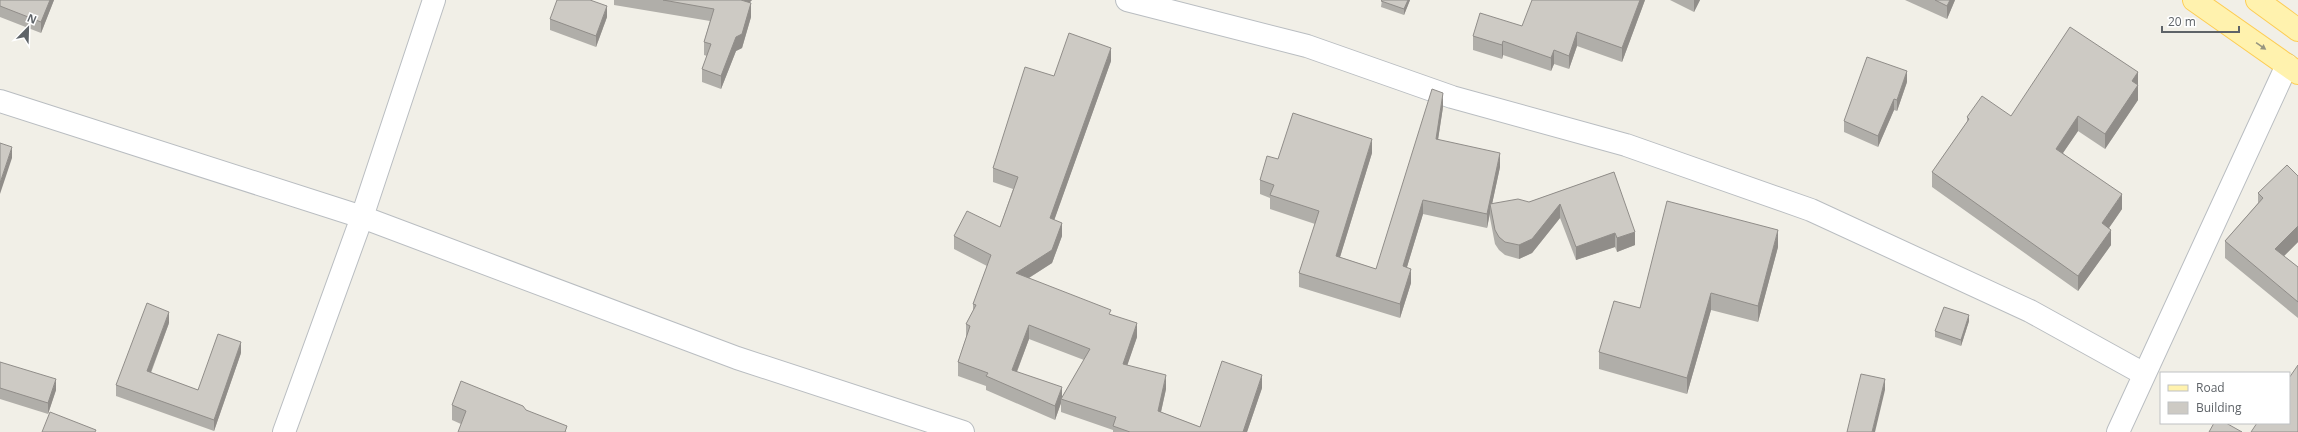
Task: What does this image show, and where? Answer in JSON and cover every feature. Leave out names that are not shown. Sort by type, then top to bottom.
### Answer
[{"type":"main road","points":[[2194,0],[2292,69]]},
{"type":"main road","points":[[2267,3],[2298,30]]},
{"type":"street","points":[[284,432],[362,217],[434,0]]},
{"type":"street","points":[[1127,0],[1307,46],[1452,97],[1626,146],[1811,210],[2030,311],[2144,374]]},
{"type":"street","points":[[2118,432],[2144,374],[2292,69]]},
{"type":"street","points":[[0,101],[362,217],[737,358],[964,432]]},
{"type":"building","points":[[0,0],[50,0],[41,22],[0,6]]},
{"type":"building","points":[[557,0],[590,0],[607,6],[596,36],[550,19]]},
{"type":"building","points":[[663,0],[741,0],[751,3],[742,34],[736,37],[721,76],[702,69],[711,44],[704,42],[714,9]]},
{"type":"building","points":[[1408,0],[1404,9],[1381,1]]},
{"type":"building","points":[[1532,0],[1640,0],[1622,48],[1577,32],[1569,56],[1554,50],[1551,58],[1503,41],[1502,45],[1473,36],[1480,13],[1522,26]]},
{"type":"building","points":[[1935,0],[1950,0],[1947,6]]},
{"type":"building","points":[[2070,27],[2138,72],[2132,81],[2138,85],[2105,134],[2078,116],[2056,149],[2122,194],[2102,223],[2111,230],[2078,276],[1932,172],[1969,119],[1967,117],[1982,96],[2011,116]]},
{"type":"building","points":[[1069,33],[1111,48],[1050,218],[1062,223],[1052,250],[1016,273],[1111,310],[1109,314],[1137,323],[1123,364],[1166,375],[1158,411],[1200,427],[1222,361],[1262,375],[1243,432],[1130,432],[1113,426],[1116,417],[1061,399],[1090,349],[1029,325],[1012,370],[1062,387],[1055,406],[986,376],[988,373],[958,362],[970,326],[966,324],[976,305],[973,304],[991,255],[954,236],[967,211],[1000,227],[1018,177],[993,168],[1025,67],[1054,76]]},
{"type":"building","points":[[1867,57],[1907,71],[1897,100],[1894,99],[1878,136],[1844,121]]},
{"type":"building","points":[[1432,89],[1443,93],[1436,139],[1500,153],[1487,214],[1423,200],[1403,266],[1411,269],[1400,304],[1299,273],[1319,211],[1270,195],[1274,185],[1260,180],[1267,156],[1278,159],[1293,113],[1372,139],[1336,256],[1376,269]]},
{"type":"building","points":[[0,143],[12,147],[0,183]]},
{"type":"building","points":[[2287,165],[2298,176],[2298,226],[2275,249],[2298,267],[2298,302],[2225,241],[2263,198],[2258,193]]},
{"type":"building","points":[[1614,172],[1635,232],[1617,238],[1615,233],[1576,247],[1560,204],[1532,239],[1519,245],[1505,242],[1499,237],[1495,230],[1490,204],[1518,199],[1529,202]]},
{"type":"building","points":[[1667,201],[1778,230],[1758,306],[1711,293],[1687,378],[1599,352],[1614,301],[1640,308]]},
{"type":"building","points":[[147,303],[169,312],[147,371],[198,390],[218,334],[241,342],[214,420],[116,385]]},
{"type":"building","points":[[1944,307],[1969,315],[1961,340],[1935,331]]},
{"type":"building","points":[[0,362],[56,379],[48,403],[0,388]]},
{"type":"building","points":[[2298,365],[2298,432],[2251,432],[2256,424],[2290,424],[2290,377]]},
{"type":"building","points":[[1861,374],[1885,379],[1872,432],[1847,432]]},
{"type":"building","points":[[461,381],[523,406],[526,410],[567,426],[565,432],[458,432],[466,411],[452,405]]},
{"type":"building","points":[[50,412],[96,430],[95,432],[42,432]]},
{"type":"building","points":[[2213,424],[2228,424],[2242,432],[2209,432]]}]
